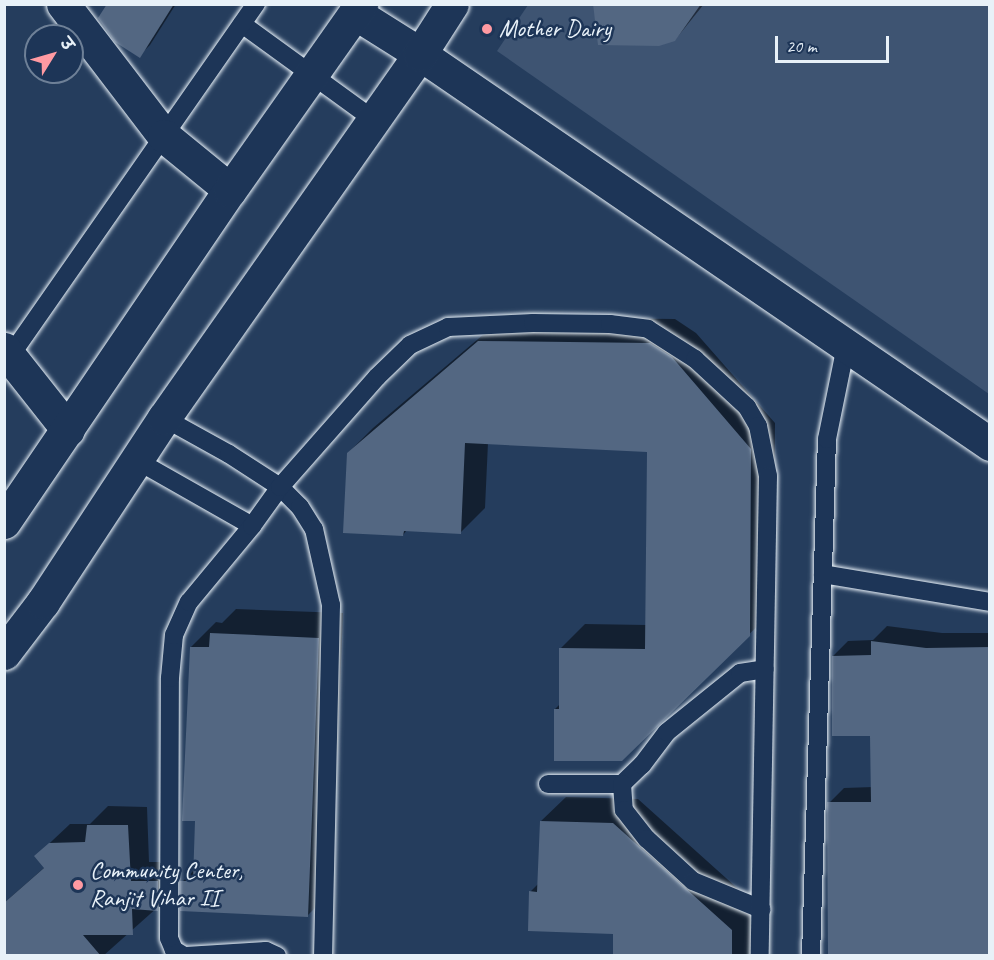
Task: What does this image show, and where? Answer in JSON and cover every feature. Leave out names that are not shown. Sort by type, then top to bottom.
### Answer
[{"type":"street","points":[[63,4],[164,136],[230,190]]},
{"type":"street","points":[[4,653],[43,602],[164,418],[420,54],[452,4]]},
{"type":"street","points":[[4,522],[230,190],[358,9],[420,54],[990,444]]},
{"type":"street","points":[[6,357],[68,430]]},
{"type":"lane","points":[[6,357],[256,4]]},
{"type":"lane","points":[[242,24],[374,120]]},
{"type":"lane","points":[[277,956],[266,951],[179,954],[169,938],[170,678],[174,635],[189,602],[252,526],[280,487],[378,377],[410,345],[448,327],[533,323],[610,324],[648,328],[695,359],[747,407],[758,426],[768,476],[760,956]]},
{"type":"lane","points":[[810,956],[828,439],[846,346]]},
{"type":"lane","points":[[164,418],[229,454],[280,487],[300,507],[314,529],[331,604],[323,956]]},
{"type":"lane","points":[[136,460],[252,526]]},
{"type":"lane","points":[[823,574],[990,602]]},
{"type":"lane","points":[[548,784],[622,784],[642,765],[667,732],[740,673],[765,669]]},
{"type":"lane","points":[[622,784],[624,810],[647,839],[693,881],[761,909]]},
{"type":"shaded area","points":[[528,5],[989,5],[989,394],[497,51]]},
{"type":"building","points":[[107,4],[174,4],[140,58],[115,42],[98,18]]},
{"type":"building","points":[[593,4],[701,4],[675,41],[659,46],[598,45]]},
{"type":"building","points":[[478,341],[650,343],[672,357],[751,449],[750,636],[622,761],[554,761],[554,709],[559,709],[559,648],[645,649],[647,452],[465,443],[461,534],[404,531],[403,536],[343,533],[347,453]]},
{"type":"building","points":[[210,633],[319,638],[308,917],[180,911],[180,881],[193,881],[195,821],[182,821],[190,647],[209,647]]},
{"type":"building","points":[[871,641],[926,648],[990,647],[990,956],[828,956],[827,802],[871,802],[870,736],[832,736],[832,656],[871,655]]},
{"type":"building","points":[[540,821],[613,823],[732,930],[732,956],[613,956],[613,934],[528,931],[529,891],[537,892]]},
{"type":"building","name":"Community Center, Ranjit Vihar II","points":[[87,825],[128,825],[131,881],[158,881],[158,911],[132,909],[133,935],[83,935],[101,956],[4,956],[4,903],[44,868],[34,856],[49,843],[85,842]]},
{"type":"place","name":"Mother Dairy","points":[[487,29]]},
{"type":"place","name":"Community Center, Ranjit Vihar II","points":[[78,885]]}]
